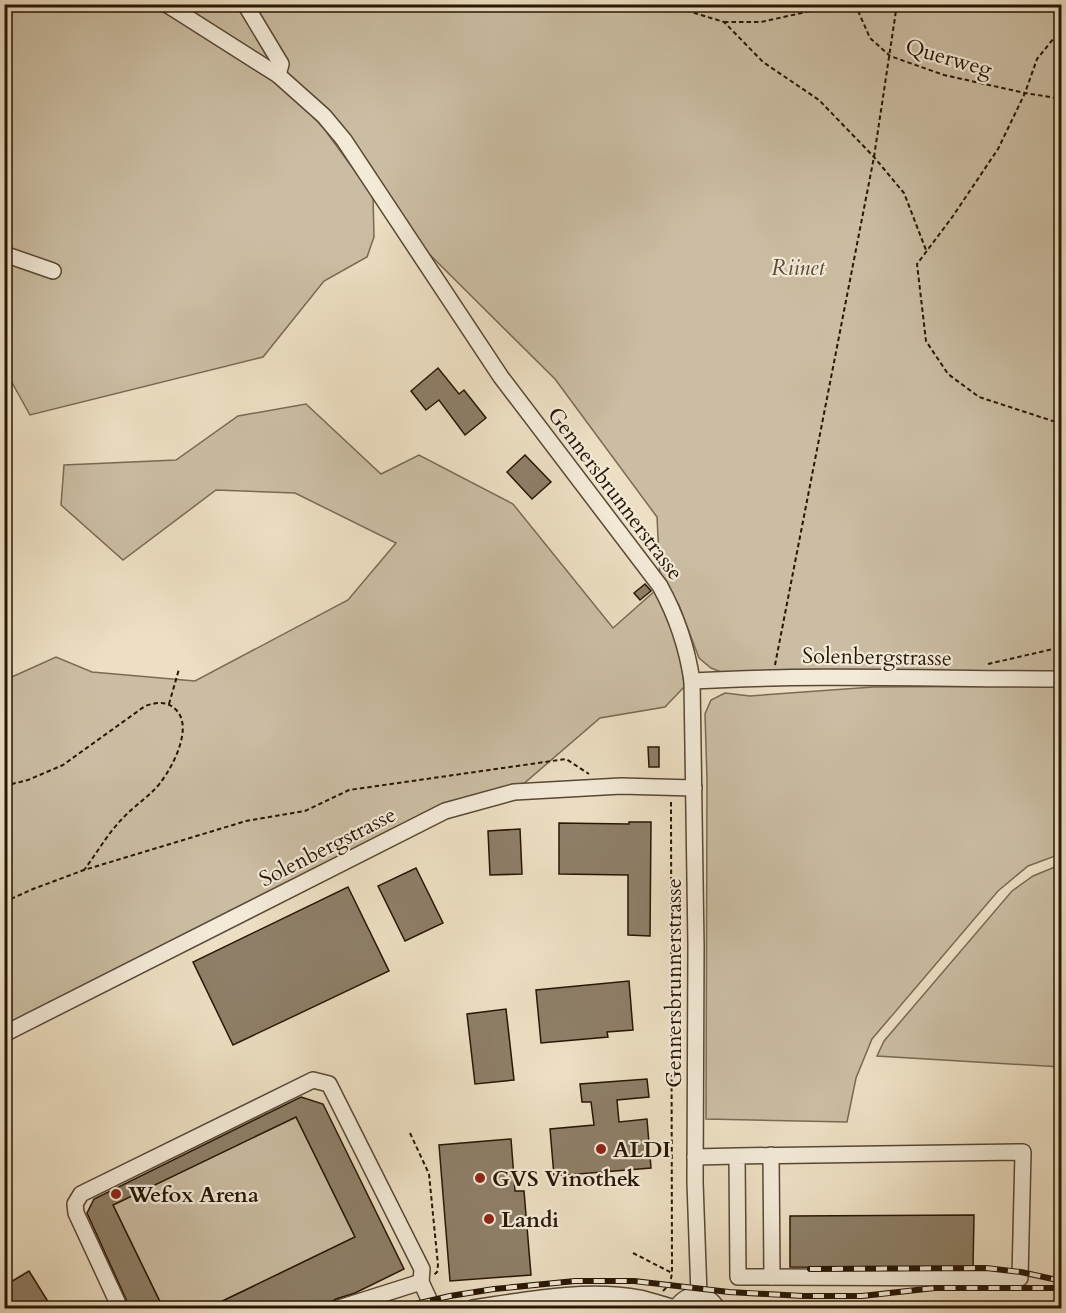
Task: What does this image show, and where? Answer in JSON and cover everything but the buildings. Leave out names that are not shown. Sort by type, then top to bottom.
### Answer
[{"type":"street","name":"Gennersbrunnerstrasse","points":[[166,4],[278,75],[304,96],[344,140],[486,355],[660,586],[678,621],[692,681],[695,1157],[699,1295]]},
{"type":"street","points":[[245,4],[277,58],[281,69],[278,75]]},
{"type":"street","points":[[4,254],[52,271]]},
{"type":"street","name":"Solenbergstrasse","points":[[692,681],[773,676],[929,680],[1062,679]]},
{"type":"street","name":"Solenbergstrasse","points":[[4,1034],[445,811],[514,792],[610,786],[694,788]]},
{"type":"street","points":[[120,1308],[76,1213],[75,1203],[81,1194],[313,1080],[329,1084],[422,1269],[421,1282],[433,1308]]},
{"type":"street","points":[[695,1157],[771,1155],[1023,1152],[1020,1278],[738,1277],[737,1156]]},
{"type":"street","points":[[771,1155],[772,1277]]},
{"type":"street","points":[[339,1308],[421,1282]]},
{"type":"street","points":[[473,1308],[508,1303],[591,1302],[639,1298],[676,1308],[685,1298],[699,1295],[711,1300],[717,1308]]},
{"type":"path","points":[[665,4],[724,22],[761,22],[842,4]]},
{"type":"path","name":"Querweg","points":[[855,4],[870,38],[890,56],[944,75],[1062,99]]},
{"type":"path","points":[[773,676],[874,156],[897,4]]},
{"type":"path","points":[[724,22],[763,62],[819,100],[874,156],[904,193],[926,250]]},
{"type":"path","points":[[1062,28],[1037,59],[1025,93],[998,148],[953,216],[917,264],[926,340],[948,374],[979,398],[1062,424]]},
{"type":"path","points":[[983,666],[1062,647]]},
{"type":"path","points":[[169,704],[179,669]]},
{"type":"path","points":[[4,786],[28,780],[63,765],[145,706],[160,702],[169,704],[179,713],[184,732],[179,751],[155,789],[122,818],[84,870]]},
{"type":"path","points":[[4,902],[84,870],[246,821],[305,812],[349,790],[566,759],[610,786]]},
{"type":"path","points":[[662,1292],[670,1284],[672,1273],[671,787]]},
{"type":"path","points":[[410,1133],[429,1174],[438,1265],[437,1272],[430,1279],[421,1282]]},
{"type":"path","points":[[633,1253],[672,1273]]},
{"type":"green space","points":[[4,5],[152,5],[267,74],[301,103],[325,130],[373,196],[374,237],[367,257],[324,281],[263,357],[30,415],[5,370]]},
{"type":"green space","name":"Riinet","points":[[176,5],[1061,5],[1061,679],[724,673],[711,668],[699,658],[679,605],[660,577],[657,517],[555,379],[418,243],[350,139]]},
{"type":"green space","points":[[306,404],[381,474],[419,455],[513,504],[613,628],[656,590],[675,637],[684,687],[665,707],[600,718],[514,792],[445,811],[5,1034],[5,680],[56,657],[92,672],[195,681],[348,600],[396,543],[295,493],[216,490],[123,560],[61,505],[64,465],[176,460],[238,416]]},
{"type":"green space","points":[[1061,686],[1061,1067],[877,1056],[884,1041],[1012,891],[1033,876],[1055,867],[1055,856],[1028,866],[998,891],[872,1039],[856,1078],[847,1122],[706,1119],[707,779],[705,714],[711,700],[725,693],[750,696],[873,687]]},
{"type":"green space","points":[[296,1117],[355,1237],[208,1308],[163,1308],[113,1205]]},
{"type":"railway","points":[[810,1269],[986,1268],[1021,1272],[1062,1281]]},
{"type":"railway","points":[[398,1308],[494,1289],[575,1281],[634,1281],[729,1292],[803,1296],[862,1296],[935,1288],[1062,1288]]},
{"type":"railway","points":[[805,1308],[840,1304],[940,1304]]},
{"type":"place","name":"ALDI","points":[[601,1149]]},
{"type":"place","name":"GVS Vinothek","points":[[480,1178]]},
{"type":"place","name":"Wefox Arena","points":[[116,1194]]},
{"type":"place","name":"Landi","points":[[489,1219]]}]
